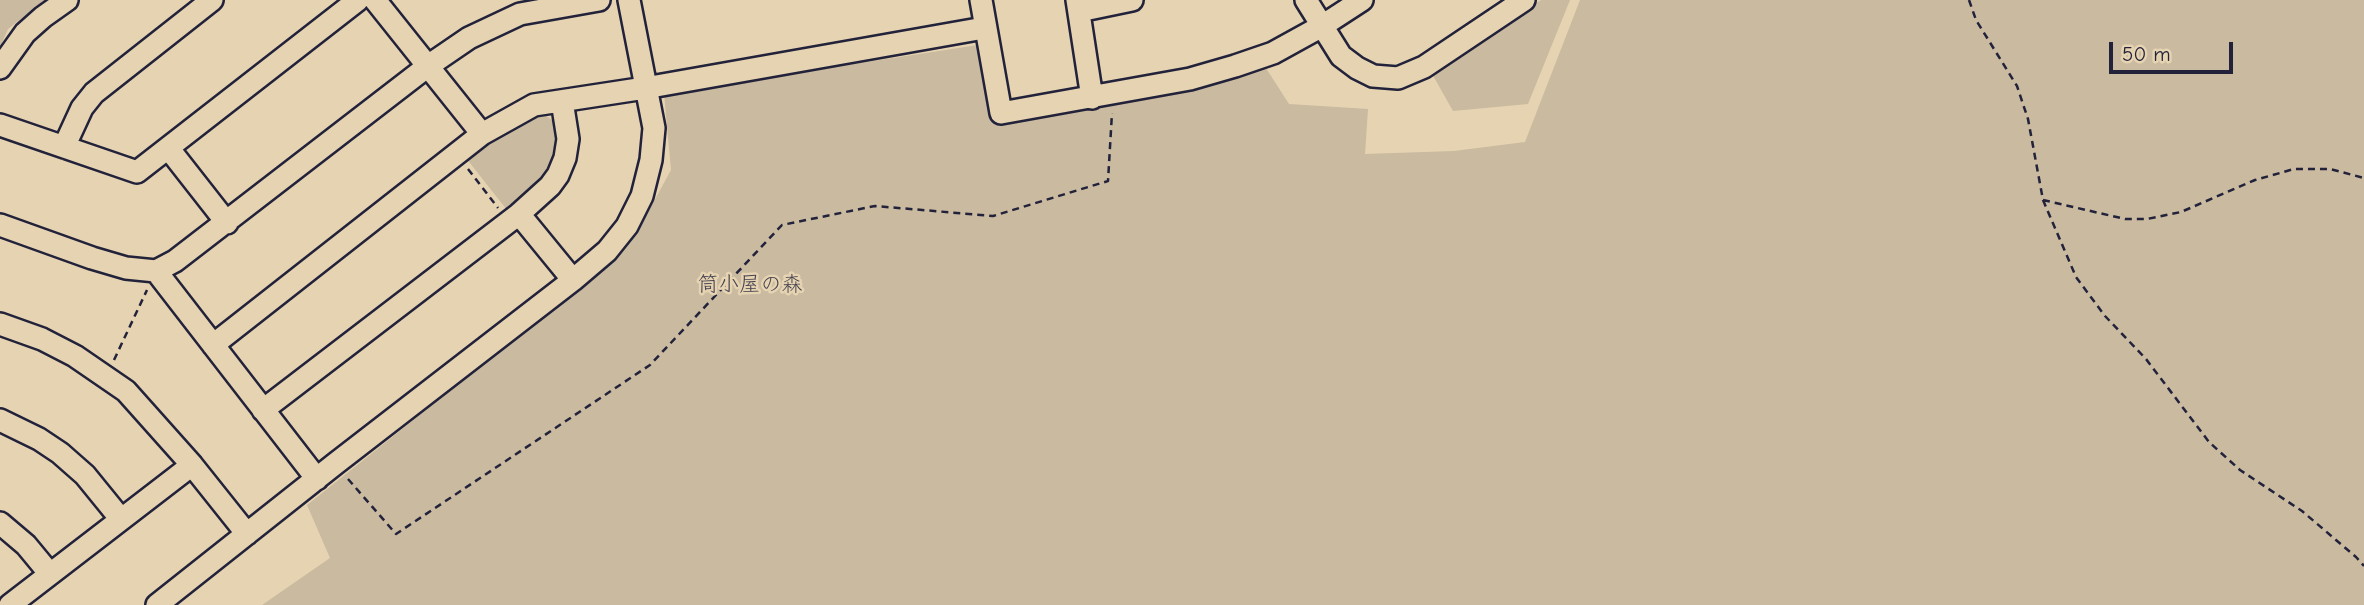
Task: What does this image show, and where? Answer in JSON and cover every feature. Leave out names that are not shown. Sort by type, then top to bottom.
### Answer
[{"type":"street","points":[[0,68],[25,33],[66,0]]},
{"type":"street","points":[[64,147],[82,108],[94,93],[212,0]]},
{"type":"street","points":[[0,125],[137,172],[358,0]]},
{"type":"street","points":[[375,0],[482,134]]},
{"type":"street","points":[[0,225],[92,258],[126,268],[156,271],[175,261],[227,223],[428,66],[469,38],[520,14],[599,0]]},
{"type":"street","points":[[158,605],[335,464],[573,281],[607,251],[628,226],[642,196],[651,160],[654,128],[629,0]]},
{"type":"street","points":[[981,0],[1000,113],[1190,79],[1236,66],[1273,53],[1362,0]]},
{"type":"street","points":[[1102,96],[1078,5],[1132,0]]},
{"type":"street","points":[[1306,0],[1341,56],[1373,76],[1398,78],[1424,67],[1524,0]]},
{"type":"street","points":[[213,345],[482,134],[534,105],[984,28]]},
{"type":"street","points":[[263,410],[514,218],[550,186],[565,158],[568,139],[562,101]]},
{"type":"street","points":[[169,149],[227,223]]},
{"type":"street","points":[[514,218],[573,281]]},
{"type":"street","points":[[156,271],[317,479]]},
{"type":"street","points":[[0,324],[42,339],[75,356],[126,391],[148,413],[247,534]]},
{"type":"street","points":[[0,420],[39,439],[60,453],[85,475],[120,518]]},
{"type":"street","points":[[10,605],[192,465]]},
{"type":"street","points":[[0,523],[26,545],[50,574]]},
{"type":"path","points":[[1969,0],[1976,20],[2017,86],[2028,119],[2043,200],[2076,277],[2105,316],[2146,359],[2209,442],[2240,470],[2302,511],[2364,566]]},
{"type":"path","points":[[335,464],[396,534],[650,365],[782,225],[875,206],[993,216],[1108,181],[1102,96]]},
{"type":"path","points":[[457,155],[514,218]]},
{"type":"path","points":[[2043,200],[2125,219],[2147,219],[2181,212],[2255,180],[2294,169],[2330,169],[2364,178]]},
{"type":"path","points":[[106,376],[156,271]]},
{"type":"green space","points":[[0,0],[45,0],[8,29],[0,47]]},
{"type":"green space","points":[[1541,0],[1570,0],[1528,104],[1453,111],[1431,72]]},
{"type":"green space","name":"筒小屋の森","points":[[1580,0],[2364,0],[2364,605],[262,605],[330,558],[307,505],[613,261],[635,236],[671,170],[664,93],[978,45],[995,124],[1145,97],[1264,65],[1289,104],[1368,109],[1365,154],[1454,151],[1525,142]]},
{"type":"green space","points":[[544,114],[557,124],[559,144],[542,177],[507,210],[466,158],[513,127]]}]
